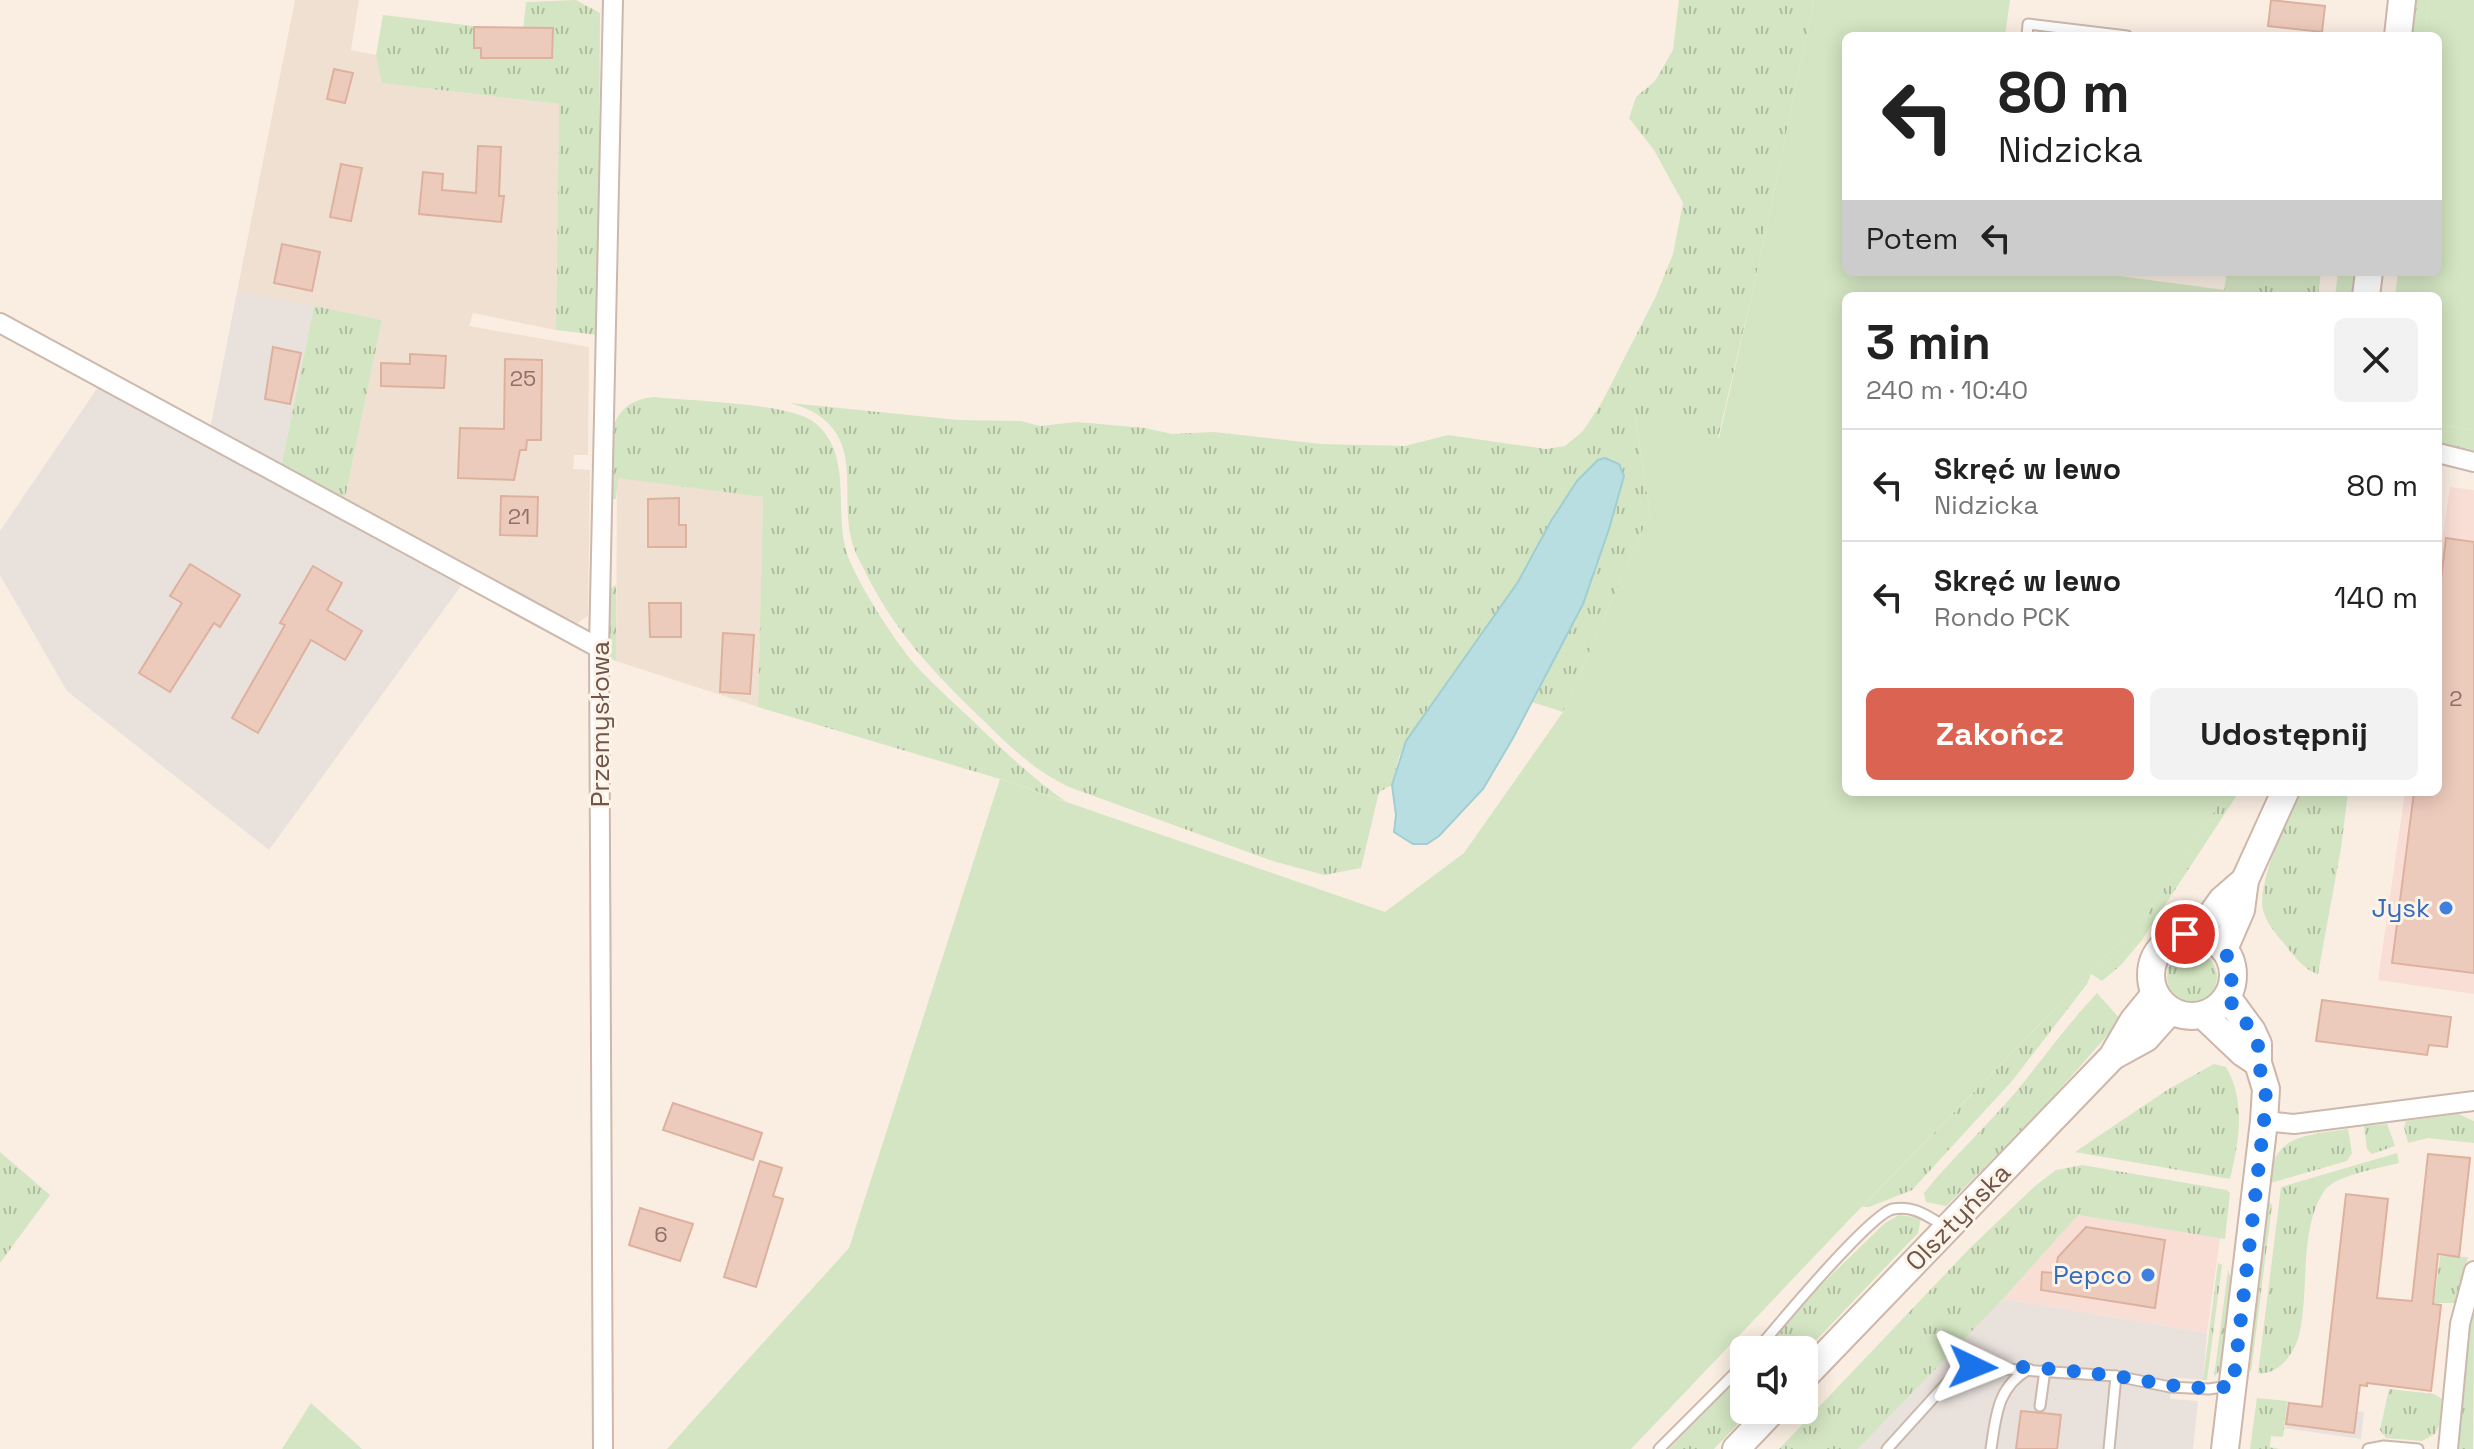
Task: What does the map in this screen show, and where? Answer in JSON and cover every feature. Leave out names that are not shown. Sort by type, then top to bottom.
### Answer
[{"type":"main road","points":[[2398,32],[2402,0]]},
{"type":"main road","points":[[2224,949],[2241,910],[2245,880],[2283,796]]},
{"type":"main road","points":[[2198,934],[2222,900],[2245,880]]},
{"type":"main road","points":[[2198,934],[2213,939],[2224,949],[2233,973],[2227,997],[2217,1008],[2203,1015],[2181,1015],[2163,1002],[2151,981],[2151,968],[2163,946],[2173,938],[2198,934]]},
{"type":"main road","points":[[2225,1449],[2266,1089],[2258,1063],[2258,1044],[2227,997]]},
{"type":"main road","name":"Olsztyńska","points":[[1818,1362],[2112,1057],[2146,1038],[2163,1002]]},
{"type":"main road","points":[[2203,1015],[2258,1063]]},
{"type":"main road","points":[[1736,1449],[1760,1424]]},
{"type":"street","name":"Przemysłowa","points":[[603,1449],[599,648],[613,0]]},
{"type":"street","points":[[0,323],[599,648]]},
{"type":"street","points":[[2442,454],[2474,462]]},
{"type":"street","points":[[2264,1121],[2294,1124],[2474,1101]]},
{"type":"street","points":[[2448,1449],[2460,1324],[2474,1271]]},
{"type":"lane","points":[[2027,32],[2028,24],[2094,32]]},
{"type":"lane","points":[[1769,1336],[1865,1228],[1891,1209],[1915,1208],[1947,1228]]},
{"type":"lane","points":[[1887,1449],[1963,1369],[1981,1366],[2116,1376],[2170,1387],[2209,1389],[2233,1386]]},
{"type":"lane","points":[[1991,1449],[1998,1404],[2013,1378],[2029,1369]]},
{"type":"lane","points":[[2040,1406],[2045,1370]]},
{"type":"lane","points":[[2109,1449],[2116,1376]]},
{"type":"lane","points":[[1659,1449],[1730,1378]]},
{"type":"lane","points":[[2368,1449],[2384,1446],[2418,1449]]},
{"type":"shaded area","points":[[295,0],[359,0],[351,50],[376,55],[383,83],[559,104],[556,330],[473,313],[469,326],[589,347],[588,455],[574,455],[573,469],[590,470],[588,616],[576,624],[345,498],[382,320],[237,292]]},
{"type":"shaded area","points":[[237,292],[314,306],[281,468],[210,429]]},
{"type":"shaded area","points":[[98,387],[461,586],[269,850],[67,691],[0,575],[0,531]]},
{"type":"shaded area","points":[[617,477],[763,497],[758,707],[616,661]]},
{"type":"shaded area","points":[[2450,487],[2474,490],[2474,994],[2378,980],[2404,796],[2442,796],[2442,540]]},
{"type":"shaded area","points":[[2078,1215],[2220,1238],[2207,1333],[2003,1299]]},
{"type":"shaded area","points":[[2003,1299],[2207,1333],[2203,1380],[2172,1377],[2170,1399],[2198,1401],[2193,1449],[1858,1449]]},
{"type":"shaded area","points":[[2287,1401],[2364,1412],[2361,1439],[2284,1428]]},
{"type":"green space","points":[[576,0],[600,13],[598,335],[556,330],[559,104],[382,83],[376,55],[383,15],[523,32],[526,2]]},
{"type":"green space","points":[[1679,0],[1814,0],[1758,268],[1718,438],[1635,416],[1650,513],[1563,712],[1532,702],[1583,604],[1621,487],[1534,556],[1441,690],[1399,756],[1392,785],[1379,792],[1361,868],[1324,875],[1273,861],[1069,787],[1034,766],[1013,748],[931,667],[887,610],[855,551],[848,517],[847,469],[840,439],[818,415],[790,403],[958,420],[1021,421],[1040,426],[1077,422],[1145,428],[1172,434],[1214,432],[1321,444],[1405,446],[1448,435],[1546,449],[1565,446],[1583,431],[1601,404],[1656,296],[1673,254],[1683,203],[1654,150],[1629,118],[1636,97],[1655,81],[1673,50]]},
{"type":"green space","points":[[1814,0],[2010,0],[2006,32],[1842,32],[1842,276],[2119,276],[2240,292],[1842,292],[1842,796],[2224,796],[2147,914],[1738,1336],[1730,1336],[1730,1345],[1631,1449],[667,1449],[849,1248],[1000,779],[1385,912],[1464,853],[1563,712],[1650,513],[1635,415],[1719,438]]},
{"type":"green space","points":[[2413,0],[2429,0],[2425,32],[2410,32]]},
{"type":"green space","points":[[2429,0],[2474,0],[2474,430],[2442,425],[2442,292],[2396,292],[2398,276],[2442,276],[2442,32],[2425,32]]},
{"type":"green space","points":[[2226,276],[2320,276],[2318,292],[2224,290]]},
{"type":"green space","points":[[2338,276],[2354,276],[2352,292],[2336,292]]},
{"type":"green space","points":[[314,306],[382,320],[345,498],[281,468]]},
{"type":"green space","points":[[654,397],[762,407],[802,416],[814,422],[827,436],[835,452],[844,542],[849,559],[889,630],[917,667],[938,688],[1018,763],[1065,801],[758,707],[763,497],[618,478],[616,499],[610,499],[611,434],[616,421],[624,409],[636,401]]},
{"type":"green space","points":[[2442,425],[2474,430],[2474,453],[2442,445]]},
{"type":"green space","points":[[616,585],[616,661],[608,658],[607,591]]},
{"type":"green space","points":[[2224,796],[2236,796],[2142,940],[2121,965],[2102,981],[2091,974],[2087,984],[2012,1081],[1912,1190],[1862,1207],[2147,914]]},
{"type":"green space","points":[[2295,796],[2348,796],[2318,974],[2293,954],[2272,929],[2263,910],[2264,884]]},
{"type":"green space","points":[[2182,953],[2202,953],[2216,967],[2216,987],[2202,1001],[2182,1001],[2168,987],[2168,967]]},
{"type":"green space","points":[[2097,993],[2121,1020],[2038,1114],[1946,1206],[1926,1202],[1924,1193],[2015,1093]]},
{"type":"green space","points":[[2214,1064],[2226,1067],[2238,1108],[2238,1136],[2230,1179],[2075,1152],[2167,1090]]},
{"type":"green space","points":[[2458,1114],[2474,1121],[2474,1143],[2428,1138],[2408,1143],[2404,1127],[2406,1121]]},
{"type":"green space","points":[[2387,1124],[2395,1146],[2372,1154],[2367,1149],[2364,1126]]},
{"type":"green space","points":[[2348,1129],[2352,1153],[2347,1161],[2267,1184],[2271,1167],[2285,1146],[2306,1136]]},
{"type":"green space","points":[[0,1152],[50,1195],[0,1263]]},
{"type":"green space","points":[[2397,1153],[2399,1163],[2348,1176],[2325,1190],[2311,1223],[2297,1342],[2290,1356],[2279,1367],[2258,1373],[2281,1187]]},
{"type":"green space","points":[[2082,1165],[2227,1190],[2230,1193],[2225,1239],[2078,1215],[2003,1299],[1858,1449],[1779,1449],[1803,1424],[1818,1424],[1818,1408],[1969,1249],[2056,1170]]},
{"type":"green space","points":[[2264,1201],[2272,1205],[2251,1372],[2245,1361]]},
{"type":"green space","points":[[1899,1215],[1921,1218],[1918,1233],[1818,1338],[1776,1336],[1818,1288],[1885,1223]]},
{"type":"green space","points":[[2440,1256],[2468,1257],[2455,1303],[2434,1303]]},
{"type":"green space","points":[[2218,1263],[2222,1265],[2207,1380],[2203,1380]]},
{"type":"green space","points":[[2228,1270],[2232,1282],[2221,1369],[2214,1377]]},
{"type":"green space","points":[[2474,1309],[2473,1449],[2456,1449],[2466,1339]]},
{"type":"green space","points":[[1730,1386],[1730,1424],[1738,1424],[1714,1449],[1669,1449]]},
{"type":"green space","points":[[2389,1389],[2434,1394],[2442,1399],[2440,1423],[2435,1434],[2422,1441],[2386,1438],[2380,1430]]},
{"type":"green space","points":[[2257,1398],[2287,1401],[2283,1437],[2271,1436],[2270,1447],[2280,1449],[2250,1449]]},
{"type":"green space","points":[[311,1403],[362,1449],[282,1449]]},
{"type":"water","points":[[1605,458],[1619,464],[1624,476],[1583,604],[1483,789],[1439,836],[1427,844],[1413,844],[1394,832],[1396,815],[1392,785],[1406,741],[1518,582],[1577,481],[1598,460]]},
{"type":"building","points":[[2271,0],[2325,6],[2322,32],[2268,26]]},
{"type":"building","points":[[474,27],[553,28],[552,58],[481,58],[481,48],[474,48]]},
{"type":"building","points":[[334,69],[353,73],[345,103],[327,99]]},
{"type":"building","points":[[478,146],[501,147],[499,196],[504,196],[501,222],[419,214],[423,172],[443,174],[442,190],[476,193]]},
{"type":"building","points":[[341,164],[362,168],[351,221],[330,217]]},
{"type":"building","points":[[282,244],[320,252],[312,291],[274,283]]},
{"type":"building","points":[[273,347],[301,353],[290,404],[265,399]]},
{"type":"building","points":[[410,354],[446,356],[444,388],[381,386],[381,363],[410,364]]},
{"type":"building","points":[[505,359],[542,360],[541,440],[527,440],[526,450],[520,450],[514,480],[458,478],[460,428],[504,429]]},
{"type":"building","points":[[501,496],[538,497],[537,536],[500,535]]},
{"type":"building","points":[[679,498],[679,525],[686,525],[686,547],[648,547],[648,499]]},
{"type":"building","points":[[2446,538],[2474,542],[2474,973],[2392,963],[2413,796],[2442,796],[2442,570]]},
{"type":"building","points":[[190,564],[240,595],[220,627],[214,623],[170,692],[139,673],[182,603],[170,596]]},
{"type":"building","points":[[313,566],[342,583],[327,610],[362,631],[345,660],[311,640],[258,733],[232,718],[285,625],[280,623]]},
{"type":"building","points":[[649,603],[681,603],[681,637],[650,637]]},
{"type":"building","points":[[723,633],[754,635],[750,694],[720,692]]},
{"type":"building","points":[[2322,1000],[2451,1017],[2447,1047],[2429,1045],[2427,1055],[2316,1041]]},
{"type":"building","points":[[673,1103],[762,1133],[753,1160],[663,1130]]},
{"type":"building","points":[[2428,1154],[2470,1158],[2459,1257],[2438,1254],[2433,1304],[2441,1305],[2431,1391],[2367,1383],[2367,1386],[2360,1385],[2354,1433],[2286,1424],[2289,1403],[2322,1407],[2346,1194],[2388,1199],[2377,1298],[2412,1301]]},
{"type":"building","points":[[760,1161],[782,1168],[773,1196],[783,1199],[756,1287],[724,1277]]},
{"type":"building","points":[[640,1208],[693,1224],[680,1261],[629,1245]]},
{"type":"building","points":[[2086,1227],[2165,1240],[2155,1308],[2041,1290],[2042,1272],[2055,1273],[2058,1257]]},
{"type":"building","points":[[2021,1411],[2061,1415],[2057,1449],[2016,1449]]},
{"type":"place","name":"Jysk","points":[[2446,908]]},
{"type":"place","name":"Pepco","points":[[2148,1275]]},
{"type":"route","points":[[1973,1367],[2116,1376],[2170,1387],[2209,1389],[2233,1386],[2266,1089],[2258,1063],[2258,1044],[2227,997],[2232,985],[2231,960],[2213,939],[2185,934]]}]
